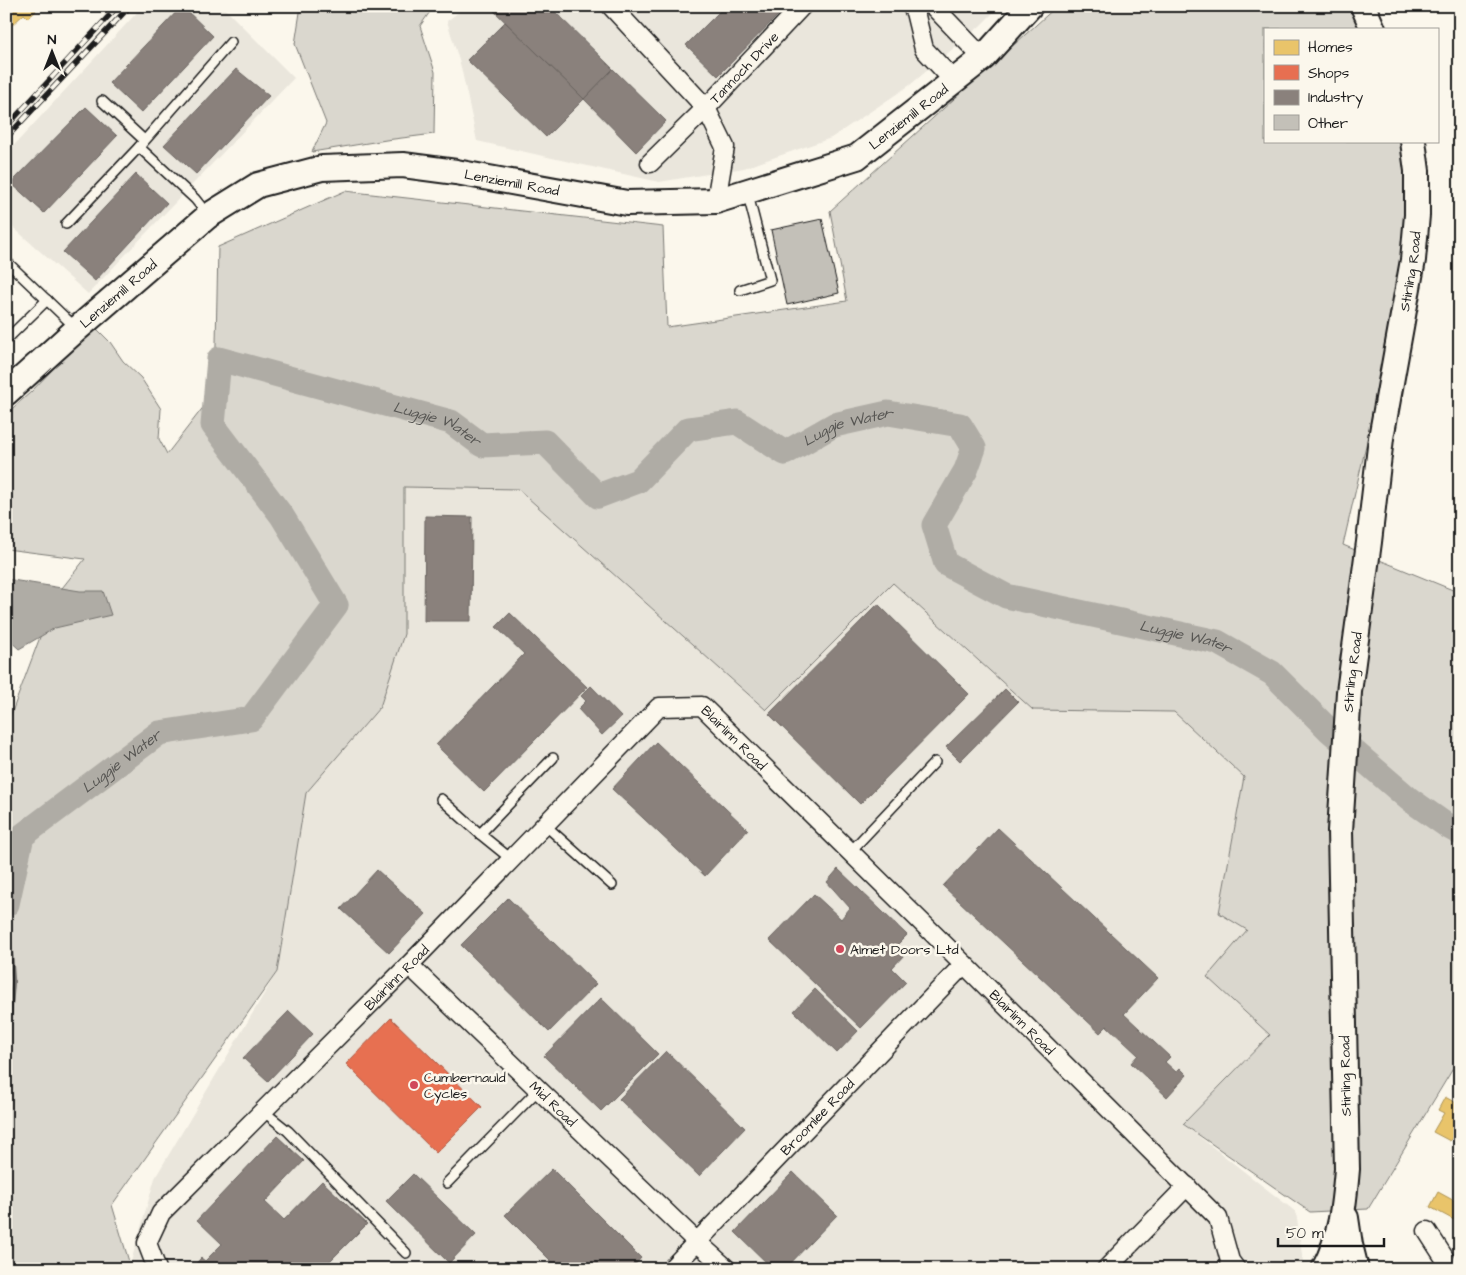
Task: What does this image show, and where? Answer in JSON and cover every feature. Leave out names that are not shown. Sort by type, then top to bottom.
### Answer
[{"type":"main road","name":"Lenziemill Road","points":[[6,393],[208,216],[258,185],[322,168],[403,165],[456,172],[627,203],[716,201],[858,158],[983,58],[1030,6]]},
{"type":"main road","name":"Stirling Road","points":[[1324,1269],[1335,1242],[1344,1206],[1347,1169],[1340,831],[1349,692],[1381,438],[1413,260],[1418,215],[1417,171],[1413,142]]},
{"type":"main road","name":"Stirling Road","points":[[1344,1206],[1356,1269]]},
{"type":"street","name":"Tannoch Drive","points":[[611,6],[706,108],[725,147],[716,201]]},
{"type":"street","name":"Tannoch Drive","points":[[650,163],[706,108],[802,6]]},
{"type":"street","points":[[911,6],[915,12],[924,49],[954,81]]},
{"type":"street","points":[[940,9],[983,58]]},
{"type":"street","name":"Blairlinn Road","points":[[156,1268],[147,1243],[160,1213],[409,965],[659,707],[702,706],[1218,1218],[1230,1261],[1236,1269]]},
{"type":"street","name":"Broomlee Road","points":[[671,1269],[964,964]]},
{"type":"street","name":"Mid Road","points":[[409,965],[726,1269]]},
{"type":"street","points":[[1106,1269],[1187,1186]]},
{"type":"street","points":[[1427,1231],[1447,1262],[1448,1269]]},
{"type":"lane","points":[[66,224],[141,144],[231,42]]},
{"type":"lane","points":[[102,101],[141,144],[195,198],[208,216]]},
{"type":"lane","points":[[740,290],[770,280],[747,191]]},
{"type":"lane","points":[[6,261],[77,329]]},
{"type":"lane","points":[[6,340],[47,300]]},
{"type":"lane","points":[[480,834],[553,758]]},
{"type":"lane","points":[[850,852],[935,762]]},
{"type":"lane","points":[[442,799],[511,859]]},
{"type":"lane","points":[[545,825],[612,885]]},
{"type":"lane","points":[[447,1183],[538,1090]]},
{"type":"lane","points":[[263,1111],[288,1131],[406,1253]]},
{"type":"shaded area","points":[[143,6],[222,6],[294,78],[88,294],[6,221],[6,154]]},
{"type":"shaded area","points":[[301,6],[434,6],[420,26],[435,72],[434,134],[312,152],[326,123],[295,44]]},
{"type":"shaded area","points":[[467,6],[1000,6],[980,26],[910,85],[831,138],[744,168],[659,182],[477,141],[461,67],[447,21]]},
{"type":"shaded area","points":[[1057,6],[1347,6],[1363,28],[1264,28],[1264,142],[1406,142],[1413,220],[1379,389],[1343,545],[1460,593],[1460,1057],[1368,1209],[1310,1212],[1183,1124],[1270,1035],[1207,977],[1247,930],[1219,913],[1244,777],[1174,712],[1033,710],[893,583],[766,710],[518,489],[404,487],[404,634],[380,707],[306,793],[277,972],[112,1205],[130,1265],[135,1269],[6,1269],[6,728],[55,597],[85,559],[6,549],[6,414],[31,392],[94,326],[110,342],[123,361],[141,378],[161,409],[159,439],[167,454],[215,392],[218,247],[345,191],[663,227],[667,327],[847,301],[830,211]]},
{"type":"shaded area","points":[[404,487],[518,489],[766,710],[893,583],[1033,710],[1174,712],[1244,777],[1219,913],[1247,930],[1270,1035],[1183,1124],[1296,1212],[1304,1269],[135,1269],[130,1265],[155,1178],[277,972],[306,793],[380,707],[404,633]]},
{"type":"shaded area","points":[[6,579],[80,591],[103,591],[111,615],[55,628],[19,649],[6,637]]},
{"type":"building: Homes","points":[[6,6],[32,6],[36,11],[28,18],[24,14],[12,25],[6,18]]},
{"type":"building: Homes","points":[[1445,1097],[1460,1105],[1460,1136],[1455,1133],[1450,1141],[1433,1132],[1444,1113],[1438,1110]]},
{"type":"building: Homes","points":[[1438,1192],[1460,1204],[1460,1209],[1454,1220],[1430,1207]]},
{"type":"building: Shops","name":"Cumbernauld Cycles","points":[[391,1018],[482,1107],[436,1153],[346,1064]]},
{"type":"building: Industry","points":[[182,6],[213,36],[141,113],[109,83]]},
{"type":"building: Industry","points":[[489,6],[549,6],[613,69],[584,99]]},
{"type":"building: Industry","points":[[725,6],[787,6],[718,76],[686,45]]},
{"type":"building: Industry","points":[[505,22],[584,99],[546,137],[467,60]]},
{"type":"building: Industry","points":[[236,69],[269,96],[196,174],[164,145]]},
{"type":"building: Industry","points":[[613,69],[666,121],[636,152],[584,99]]},
{"type":"building: Industry","points":[[86,107],[117,136],[44,213],[11,183]]},
{"type":"building: Industry","points":[[136,174],[167,203],[95,281],[63,252]]},
{"type":"building: Industry","points":[[425,516],[472,517],[471,621],[424,621]]},
{"type":"building: Industry","points":[[878,604],[969,694],[860,804],[769,714]]},
{"type":"building: Industry","points":[[510,613],[587,687],[484,792],[436,745],[524,654],[496,627]]},
{"type":"building: Industry","points":[[591,686],[621,717],[602,735],[578,709],[586,701],[581,696]]},
{"type":"building: Industry","points":[[1005,689],[1018,702],[960,761],[946,747]]},
{"type":"building: Industry","points":[[656,742],[748,830],[705,876],[612,789]]},
{"type":"building: Industry","points":[[998,828],[1158,978],[1124,1014],[1170,1057],[1165,1062],[1176,1072],[1180,1068],[1187,1075],[1167,1097],[1131,1063],[1138,1055],[1107,1026],[1100,1033],[943,886]]},
{"type":"building: Industry","name":"Almet Doors Ltd","points":[[838,869],[907,935],[897,945],[905,954],[892,968],[906,982],[861,1028],[769,940],[814,894],[841,919],[850,908],[827,882]]},
{"type":"building: Industry","points":[[377,870],[426,914],[389,953],[341,909]]},
{"type":"building: Industry","points":[[508,898],[596,984],[549,1032],[461,945]]},
{"type":"building: Industry","points":[[815,989],[858,1031],[837,1053],[794,1011]]},
{"type":"building: Industry","points":[[601,998],[658,1054],[601,1111],[544,1056]]},
{"type":"building: Industry","points":[[289,1011],[313,1034],[268,1081],[243,1058]]},
{"type":"building: Industry","points":[[666,1051],[745,1128],[699,1176],[619,1099]]},
{"type":"building: Industry","points":[[277,1136],[304,1161],[265,1202],[284,1220],[322,1181],[367,1224],[329,1262],[336,1269],[195,1269],[193,1267],[201,1258],[205,1261],[222,1244],[197,1220]]},
{"type":"building: Industry","points":[[552,1169],[641,1258],[631,1269],[559,1269],[505,1215]]},
{"type":"building: Industry","points":[[793,1172],[837,1215],[785,1269],[773,1269],[735,1232]]},
{"type":"building: Industry","points":[[413,1174],[476,1235],[449,1263],[386,1201]]},
{"type":"building: Other","points":[[822,219],[839,293],[787,305],[771,230]]},
{"type":"waterway","name":"Luggie Water","points":[[7,904],[22,836],[159,733],[251,719],[336,605],[282,516],[213,425],[219,359],[451,422],[482,445],[545,442],[598,496],[638,481],[688,429],[737,422],[785,453],[834,425],[888,413],[960,425],[974,448],[966,470],[934,525],[946,564],[1006,596],[1217,642],[1272,673],[1329,730],[1409,799],[1460,833]]},
{"type":"waterway","name":"Luggie Water","points":[[6,1052],[13,981],[7,904]]},
{"type":"railway","points":[[6,127],[118,6]]},
{"type":"railway","points":[[6,138],[130,6]]},
{"type":"place","name":"Almet Doors Ltd","points":[[840,949]]},
{"type":"place","name":"Cumbernauld Cycles","points":[[414,1085]]}]
